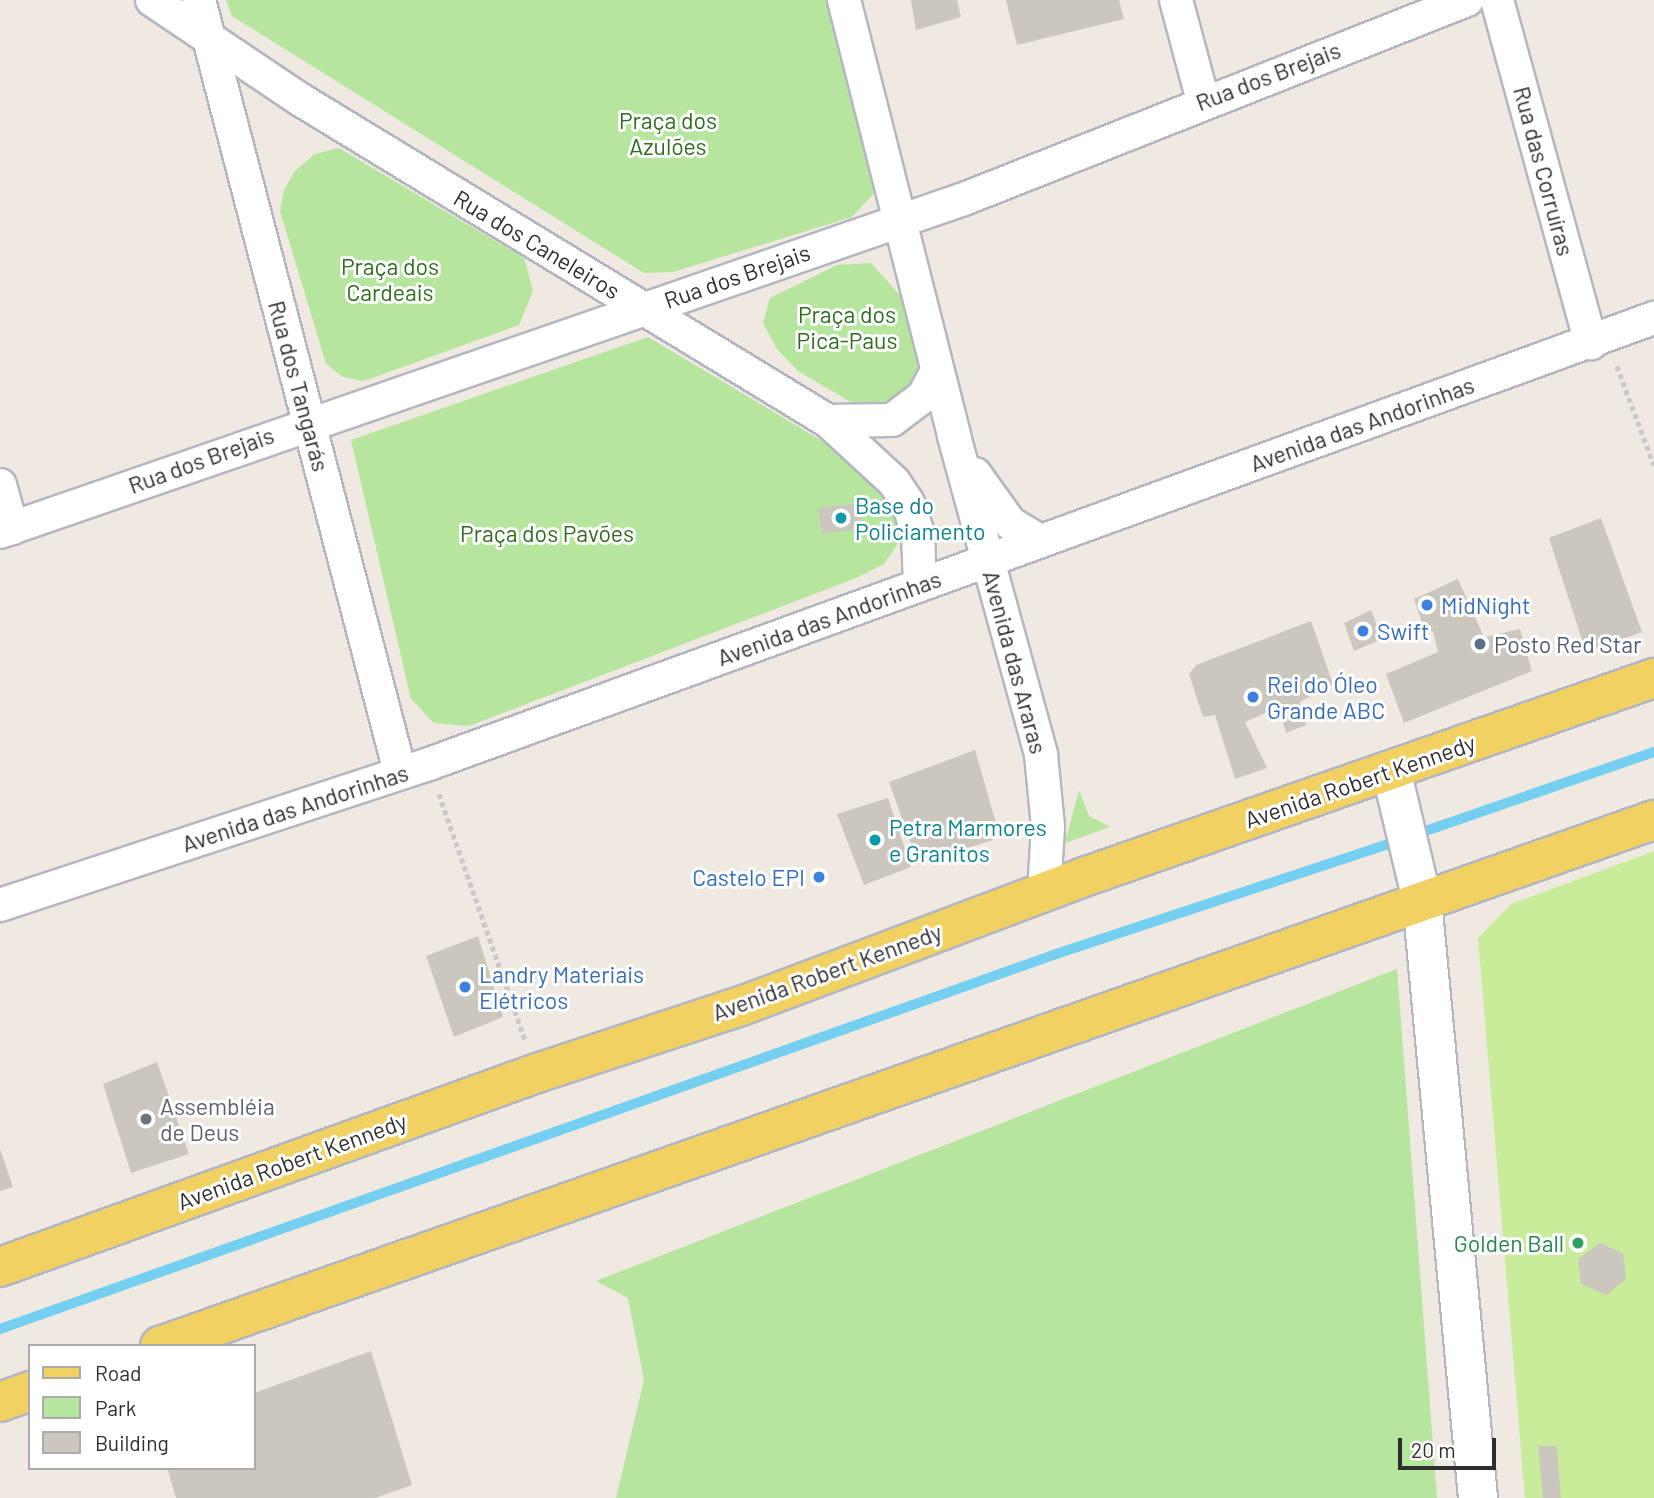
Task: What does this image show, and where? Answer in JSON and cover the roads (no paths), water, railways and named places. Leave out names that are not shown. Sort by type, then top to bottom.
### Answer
[{"type":"main road","name":"Avenida Robert Kennedy","points":[[0,1268],[537,1073],[741,1006],[1044,892],[1394,785],[1654,678]]},
{"type":"main road","points":[[165,1344],[1418,883],[1654,820]]},
{"type":"main road","points":[[0,1402],[28,1392]]},
{"type":"street","name":"Rua dos Caneleiros","points":[[152,0],[302,100],[828,421],[894,482],[908,503],[918,533],[920,585]]},
{"type":"street","name":"Rua dos Tangarás","points":[[199,0],[309,422],[414,768]]},
{"type":"street","name":"Avenida das Araras","points":[[844,0],[937,371],[1041,755],[1048,827],[1044,892]]},
{"type":"street","points":[[1176,0],[1203,101]]},
{"type":"street","name":"Rua dos Brejais","points":[[6,530],[309,422],[900,221],[1467,0]]},
{"type":"street","name":"Rua das Corruíras","points":[[1497,0],[1591,343]]},
{"type":"street","name":"Avenida das Andorinhas","points":[[0,905],[414,768],[1654,318]]},
{"type":"street","points":[[828,421],[892,420],[923,397],[937,371]]},
{"type":"street","name":"Avenida das Araras","points":[[954,436],[993,505],[1010,523],[1038,540]]},
{"type":"street","points":[[0,485],[6,530]]},
{"type":"street","points":[[1394,785],[1418,883],[1478,1498]]},
{"type":"waterway","points":[[1414,835],[1654,752]]},
{"type":"waterway","points":[[0,1329],[1056,954],[1400,840]]},
{"type":"place","name":"Base do Policiamento","points":[[841,518]]},
{"type":"place","name":"MidNight","points":[[1427,605]]},
{"type":"place","name":"Swift","points":[[1363,631]]},
{"type":"place","name":"Posto Red Star","points":[[1480,644]]},
{"type":"place","name":"Rei do Óleo Grande ABC","points":[[1253,697]]},
{"type":"place","name":"Petra Marmores e Granitos","points":[[875,840]]},
{"type":"place","name":"Castelo EPI","points":[[819,877]]},
{"type":"place","name":"Landry Materiais Elétricos","points":[[465,987]]},
{"type":"place","name":"Assembléia de Deus","points":[[146,1119]]},
{"type":"place","name":"Golden Ball","points":[[1578,1243]]},
{"type":"park label","name":"Praça dos Azulões","points":[[668,133]]},
{"type":"park label","name":"Praça dos Cardeais","points":[[390,279]]},
{"type":"park label","name":"Praça dos Pica-Paus","points":[[847,327]]},
{"type":"park label","name":"Praça dos Pavões","points":[[547,533]]}]
